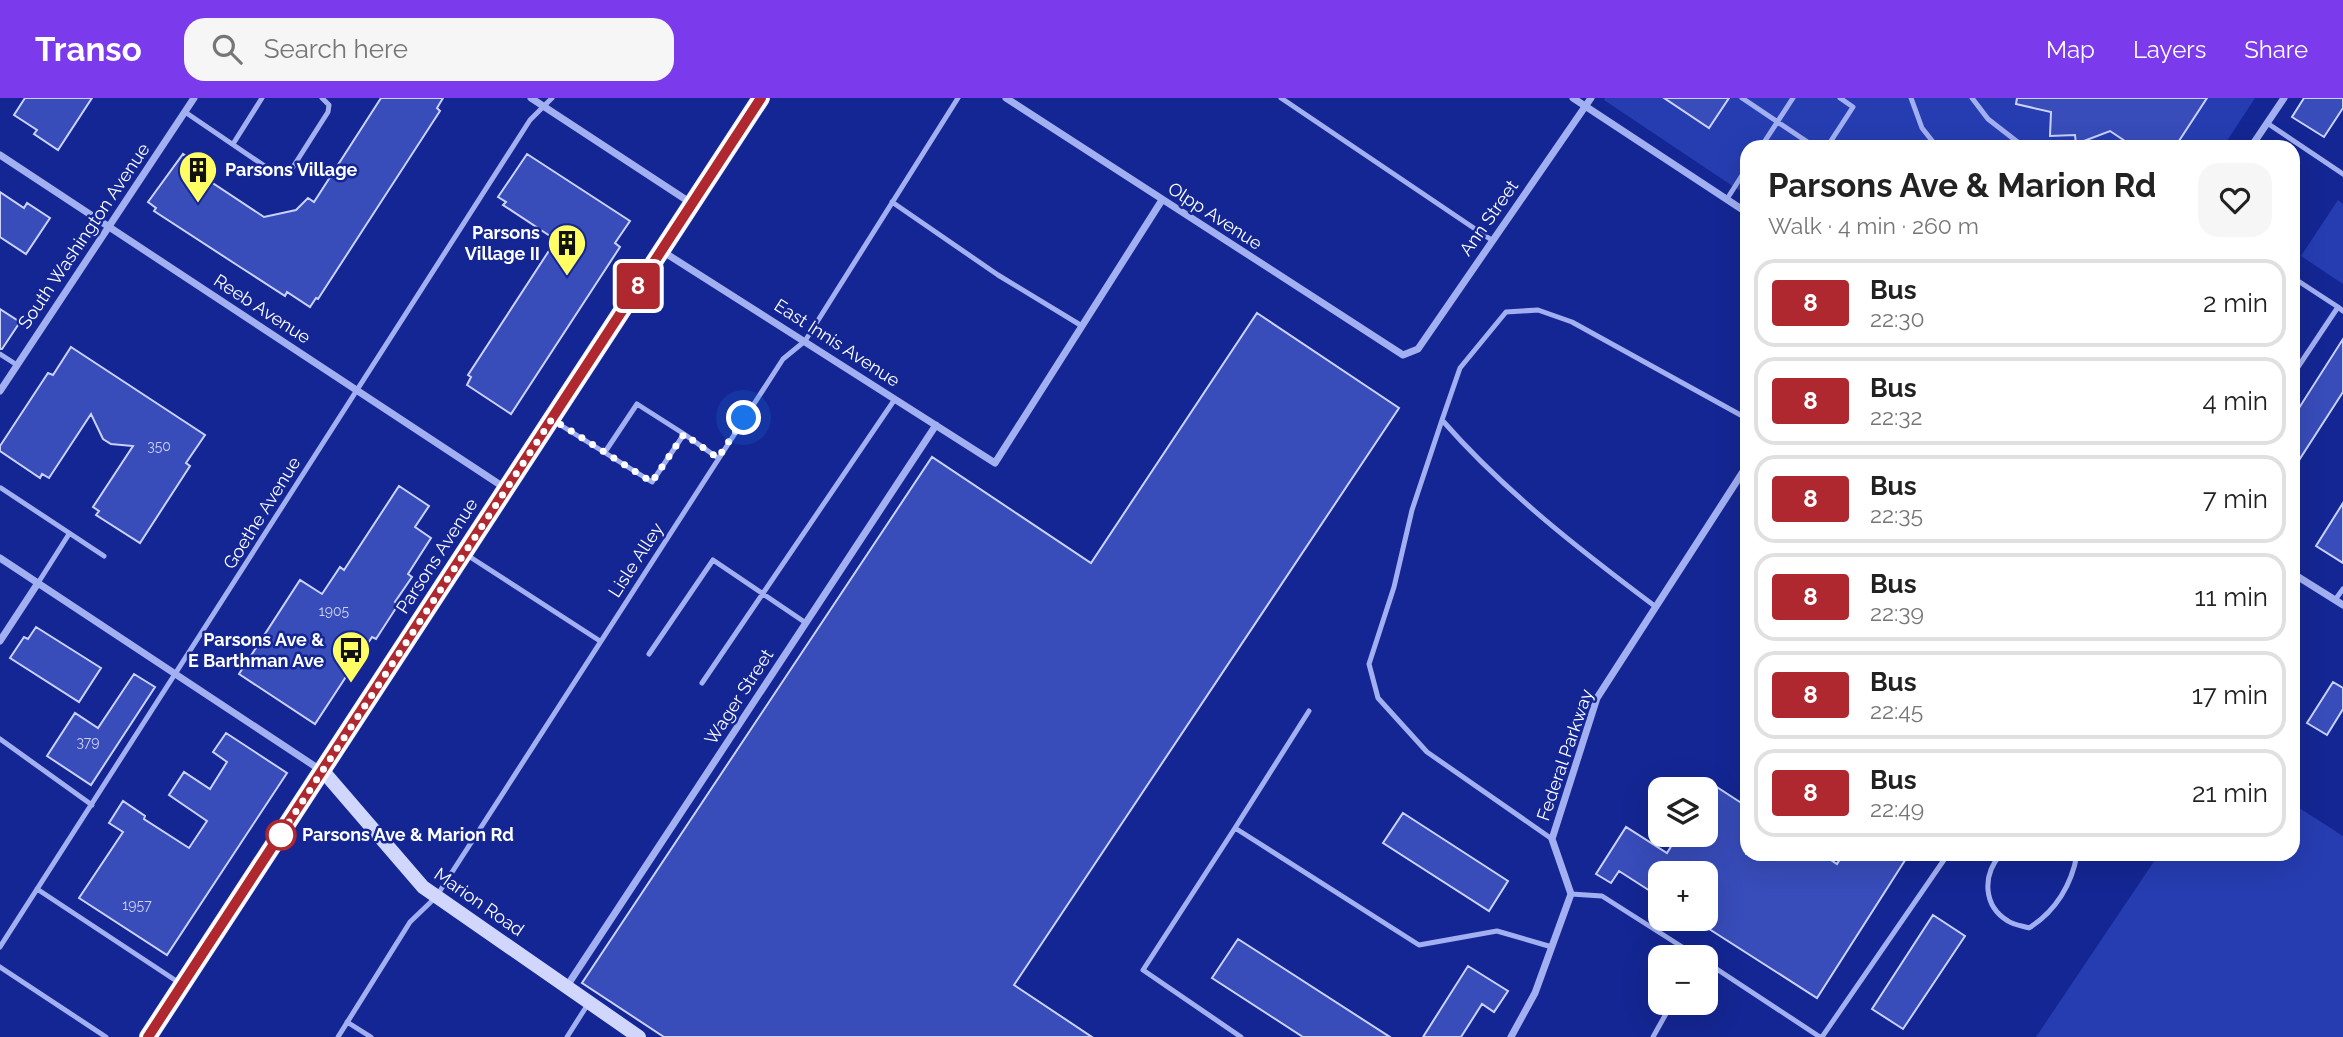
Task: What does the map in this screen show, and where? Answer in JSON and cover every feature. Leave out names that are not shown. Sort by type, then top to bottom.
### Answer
[{"type":"main road","name":"Parsons Avenue","points":[[148,1037],[761,98]]},
{"type":"street","name":"South Washington Avenue","points":[[0,391],[194,98]]},
{"type":"street","points":[[531,98],[692,204]]},
{"type":"street","name":"Olpp Avenue","points":[[1006,98],[1395,352],[1403,355],[1410,353]]},
{"type":"street","points":[[1573,98],[1740,208]]},
{"type":"street","name":"Ann Street","points":[[1410,353],[1418,349],[1591,98]]},
{"type":"street","points":[[2256,140],[2284,98]]},
{"type":"street","name":"Reeb Avenue","points":[[0,155],[506,489]]},
{"type":"street","points":[[1082,326],[1162,200]]},
{"type":"street","name":"East Innis Avenue","points":[[662,250],[995,463],[1082,326]]},
{"type":"street","name":"Wager Street","points":[[567,985],[936,425]]},
{"type":"street","name":"Federal Parkway","points":[[1571,894],[1552,839],[1597,698],[1740,479]]},
{"type":"street","points":[[0,558],[323,771]]},
{"type":"street","points":[[2300,578],[2343,606]]},
{"type":"street","points":[[0,641],[38,583]]},
{"type":"street","name":"Marion Road","points":[[323,771],[412,876],[436,897],[639,1037]]},
{"type":"street","points":[[1511,1037],[1535,993],[1571,894]]},
{"type":"lane","points":[[233,144],[262,98]]},
{"type":"lane","points":[[185,111],[269,169],[287,172],[293,167],[328,112],[329,105],[322,98]]},
{"type":"lane","name":"Goethe Avenue","points":[[0,947],[530,120],[552,98]]},
{"type":"lane","name":"Lisle Alley","points":[[338,1037],[410,922],[436,897],[783,359],[805,341],[958,98]]},
{"type":"lane","points":[[1281,98],[1493,241]]},
{"type":"lane","points":[[1742,98],[1805,140]]},
{"type":"lane","points":[[1766,140],[1793,98]]},
{"type":"lane","points":[[1832,140],[1853,107],[1840,98]]},
{"type":"lane","points":[[1911,98],[1922,128],[1931,140]]},
{"type":"lane","points":[[1972,98],[1988,119],[2015,140]]},
{"type":"lane","points":[[2267,123],[2292,140]]},
{"type":"lane","points":[[2300,145],[2343,174]]},
{"type":"lane","points":[[1727,199],[1740,178]]},
{"type":"lane","points":[[892,202],[998,275],[1082,326]]},
{"type":"lane","points":[[2300,282],[2340,309],[2300,365]]},
{"type":"lane","points":[[1552,839],[1427,752],[1378,698],[1369,664],[1394,587],[1412,510],[1460,368],[1506,312],[1538,310],[1572,322],[1740,415]]},
{"type":"lane","points":[[0,354],[17,366]]},
{"type":"lane","points":[[702,683],[895,399]]},
{"type":"lane","points":[[605,452],[637,404],[718,458]]},
{"type":"lane","points":[[552,419],[652,482],[684,434]]},
{"type":"lane","points":[[1441,420],[1471,453],[1519,498],[1592,559],[1657,607]]},
{"type":"lane","points":[[1,488],[104,556]]},
{"type":"lane","points":[[38,583],[69,534]]},
{"type":"lane","points":[[464,553],[600,641]]},
{"type":"lane","points":[[649,654],[713,560],[806,623]]},
{"type":"lane","points":[[2335,600],[2343,589]]},
{"type":"lane","points":[[1241,1037],[1143,970],[1309,711]]},
{"type":"lane","points":[[0,739],[92,805]]},
{"type":"lane","points":[[1235,828],[1419,945],[1497,930],[1552,947]]},
{"type":"lane","points":[[1718,970],[1821,1037],[1943,861]]},
{"type":"lane","points":[[1995,861],[1987,884],[1991,907],[2009,922],[2029,928],[2046,918],[2074,873],[2076,861]]},
{"type":"lane","points":[[37,889],[183,985]]},
{"type":"lane","points":[[1571,894],[1602,896],[1679,945]]},
{"type":"lane","points":[[0,967],[106,1037]]},
{"type":"lane","points":[[567,1037],[589,1002]]},
{"type":"lane","points":[[1653,1037],[1665,1015]]},
{"type":"lane","points":[[347,1022],[371,1037]]},
{"type":"shaded area","points":[[2255,98],[2228,140],[1740,140],[1740,191],[1604,100]]},
{"type":"shaded area","points":[[2338,200],[2343,204],[2343,284],[2301,256]]},
{"type":"shaded area","points":[[2300,808],[2343,836],[2343,1037],[2036,1037],[2154,861],[2300,861]]},
{"type":"building","points":[[25,98],[92,98],[58,150],[34,134],[37,130],[14,115]]},
{"type":"building","name":"Parsons Village","points":[[381,98],[443,98],[437,108],[440,111],[318,299],[316,298],[310,307],[287,292],[285,296],[240,267],[154,211],[156,208],[148,202],[183,154],[197,164],[193,170],[264,217],[296,210],[308,198],[314,202]]},
{"type":"building","points":[[1664,98],[1729,98],[1709,128]]},
{"type":"building","points":[[2017,98],[2207,98],[2180,140],[2124,140],[2110,131],[2086,140],[2076,140],[2075,135],[2050,136],[2051,112],[2016,104]]},
{"type":"building","points":[[2304,98],[2343,98],[2343,108],[2324,137],[2292,117]]},
{"type":"building","name":"Parsons Village II","points":[[527,154],[630,221],[615,243],[620,247],[511,414],[467,385],[471,377],[468,375],[556,240],[503,205],[506,202],[498,197]]},
{"type":"building","points":[[0,192],[24,208],[27,203],[50,218],[26,254],[0,237]]},
{"type":"building","points":[[0,309],[20,322],[2,349],[0,349]]},
{"type":"building","points":[[1257,313],[1399,408],[1014,985],[1092,1037],[664,1037],[582,983],[932,457],[1091,563]]},
{"type":"building","points":[[2343,339],[2343,392],[2300,459],[2300,406]]},
{"type":"building","points":[[71,347],[205,435],[186,463],[190,466],[140,543],[96,515],[99,511],[93,507],[133,446],[111,444],[103,439],[91,414],[49,478],[42,474],[40,478],[0,451],[0,446],[48,373],[53,375]]},
{"type":"building","points":[[399,486],[429,506],[415,527],[431,538],[408,574],[412,577],[395,602],[398,605],[376,639],[372,637],[315,724],[239,674],[300,580],[322,594],[340,567],[344,570]]},
{"type":"building","points":[[2343,503],[2343,563],[2316,546]]},
{"type":"building","points":[[36,627],[101,668],[79,702],[10,658],[24,637],[28,639]]},
{"type":"building","points":[[134,674],[155,687],[91,785],[47,756],[75,713],[98,728]]},
{"type":"building","points":[[2333,682],[2343,688],[2343,709],[2327,735],[2307,723]]},
{"type":"building","points":[[226,733],[287,773],[167,955],[79,898],[123,832],[109,823],[123,801],[145,816],[144,819],[189,848],[207,821],[169,795],[184,772],[210,789],[227,762],[213,752]]},
{"type":"building","points":[[1718,788],[1740,802],[1740,861],[1832,861],[1837,864],[1839,861],[1905,861],[1817,998],[1712,931],[1718,931],[1718,861],[1648,861],[1648,890],[1619,871],[1611,883],[1596,874],[1626,827],[1648,841],[1648,847],[1658,847],[1667,853],[1671,847],[1718,847]]},
{"type":"building","points":[[1403,813],[1508,881],[1489,911],[1383,843]]},
{"type":"building","points":[[1933,915],[1965,936],[1903,1029],[1872,1009]]},
{"type":"building","points":[[1238,939],[1390,1037],[1303,1037],[1212,978]]},
{"type":"building","points":[[1468,966],[1508,991],[1494,1012],[1482,1004],[1461,1037],[1423,1037]]},
{"type":"bus line","name":"8","points":[[148,1037],[761,98]]},
{"type":"place","name":"Parsons Village","points":[[198,204]]},
{"type":"place","name":"Parsons Village II","points":[[567,277]]},
{"type":"place","name":"Parsons Ave & E Barthman Ave","points":[[351,684]]},
{"type":"place","name":"Parsons Ave & Marion Rd","points":[[281,835]]},
{"type":"route","points":[[281,835],[278,839],[552,419],[652,482],[684,434],[718,458],[744,418]]}]
